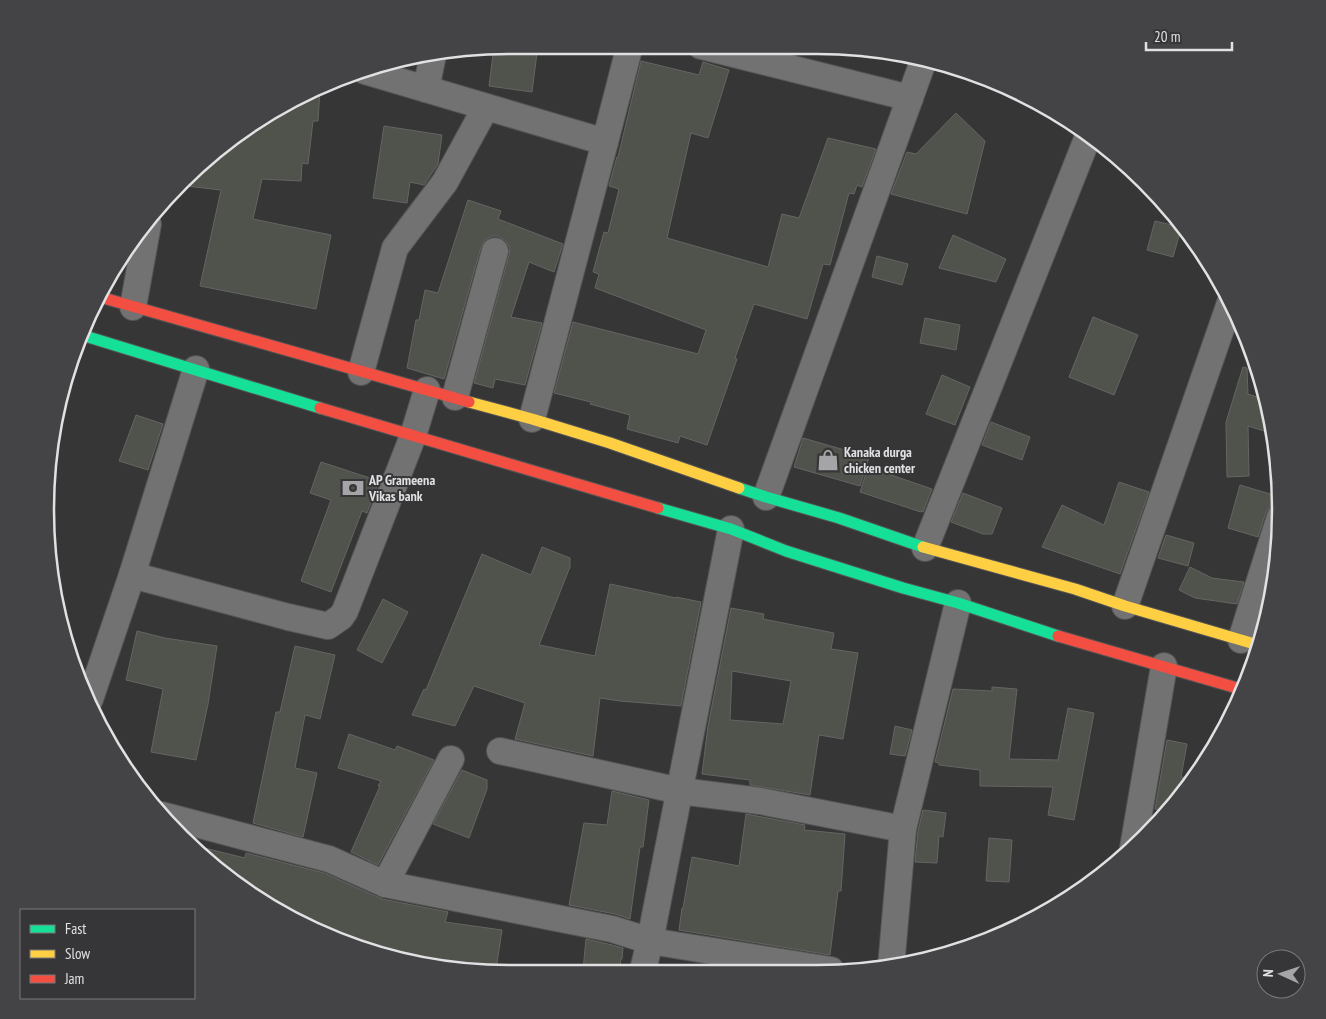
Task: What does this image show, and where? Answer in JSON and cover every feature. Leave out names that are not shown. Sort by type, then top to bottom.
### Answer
[{"type":"highway","points":[[106,299],[532,419],[610,443],[766,497],[839,518],[925,548],[1075,589],[1125,606],[1250,643]]},
{"type":"highway","points":[[87,337],[413,436],[731,529],[786,551],[903,588],[958,603],[1060,637],[1236,688]]},
{"type":"street","points":[[532,419],[628,54]]},
{"type":"street","points":[[734,54],[910,98]]},
{"type":"street","points":[[426,89],[432,61]]},
{"type":"street","points":[[766,497],[921,66]]},
{"type":"street","points":[[376,74],[605,142]]},
{"type":"street","points":[[361,372],[395,248],[445,182],[486,107]]},
{"type":"street","points":[[925,548],[1086,142]]},
{"type":"street","points":[[133,307],[146,235]]},
{"type":"street","points":[[455,397],[495,251]]},
{"type":"street","points":[[1125,606],[1227,312]]},
{"type":"street","points":[[92,693],[132,575],[196,369]]},
{"type":"street","points":[[132,575],[288,618],[328,626],[341,617],[345,611],[413,436],[427,390]]},
{"type":"street","points":[[644,965],[731,529]]},
{"type":"street","points":[[1250,643],[1268,566]]},
{"type":"street","points":[[892,958],[903,829],[958,603]]},
{"type":"street","points":[[1147,820],[1164,666]]},
{"type":"street","points":[[500,751],[680,790],[760,801],[903,829]]},
{"type":"street","points":[[385,884],[451,759]]},
{"type":"street","points":[[174,818],[329,858],[385,884],[612,929],[650,941],[800,965]]},
{"type":"building","points":[[537,54],[532,92],[489,86],[493,55]]},
{"type":"building","points":[[641,61],[699,75],[703,62],[729,70],[708,138],[691,133],[667,238],[768,267],[782,214],[799,218],[828,138],[876,149],[862,187],[857,185],[854,194],[849,193],[830,265],[823,264],[807,319],[754,304],[707,445],[680,436],[678,443],[627,429],[630,415],[590,404],[591,402],[554,393],[573,322],[698,354],[706,330],[595,288],[599,274],[593,272],[604,232],[608,233],[619,189],[609,186],[618,157]]},
{"type":"building","points":[[320,95],[318,121],[313,121],[308,164],[302,163],[301,181],[262,179],[253,219],[331,235],[316,309],[200,286],[221,190],[188,186],[232,148],[256,131]]},
{"type":"building","points":[[956,113],[985,141],[967,214],[891,194],[907,152],[916,154]]},
{"type":"building","points":[[384,126],[442,135],[438,164],[424,185],[410,182],[407,203],[373,198]]},
{"type":"building","points":[[468,200],[501,211],[498,219],[563,244],[554,272],[529,262],[511,317],[542,323],[525,385],[495,379],[493,388],[474,383],[509,255],[510,248],[506,241],[498,236],[492,236],[485,240],[481,247],[444,379],[407,368],[416,320],[419,320],[425,290],[438,293]]},
{"type":"building","points":[[1155,221],[1172,225],[1180,234],[1173,257],[1147,250]]},
{"type":"building","points":[[953,235],[1006,259],[996,282],[939,268]]},
{"type":"building","points":[[877,256],[908,264],[902,285],[872,277]]},
{"type":"building","points":[[1093,317],[1138,335],[1114,395],[1069,377]]},
{"type":"building","points":[[925,318],[960,325],[956,350],[920,343]]},
{"type":"building","points":[[1243,367],[1247,368],[1248,394],[1258,397],[1265,431],[1248,426],[1249,476],[1227,477],[1226,422]]},
{"type":"building","points":[[942,375],[970,387],[955,425],[926,414]]},
{"type":"building","points":[[136,415],[163,424],[148,470],[119,461]]},
{"type":"building","points":[[991,422],[1030,437],[1022,460],[982,445]]},
{"type":"building","points":[[803,438],[869,457],[860,486],[794,467]]},
{"type":"building","points":[[321,462],[379,481],[367,513],[362,511],[331,592],[301,581],[331,500],[310,493]]},
{"type":"building","points":[[868,467],[932,489],[923,512],[860,492]]},
{"type":"building","points":[[1119,482],[1149,492],[1120,574],[1042,547],[1062,505],[1104,525]]},
{"type":"building","points":[[1240,485],[1271,494],[1272,505],[1266,512],[1258,537],[1228,528]]},
{"type":"building","points":[[963,493],[1002,508],[992,534],[983,534],[951,522]]},
{"type":"building","points":[[1166,535],[1194,543],[1188,566],[1158,558]]},
{"type":"building","points":[[542,547],[570,558],[570,567],[539,645],[595,656],[610,584],[701,602],[681,706],[600,698],[593,756],[515,739],[525,703],[474,686],[455,726],[412,715],[424,689],[426,690],[482,554],[531,575]]},
{"type":"building","points":[[1190,567],[1212,578],[1244,582],[1237,604],[1195,598],[1179,590]]},
{"type":"building","points":[[383,599],[408,612],[382,663],[357,650]]},
{"type":"building","points":[[731,608],[764,614],[763,619],[834,633],[831,649],[858,653],[843,739],[819,735],[810,795],[750,785],[750,780],[702,774],[708,726]],"holes":[[[732,671],[791,681],[783,724],[730,720]]]},
{"type":"building","points":[[137,631],[165,638],[217,646],[208,704],[196,760],[151,752],[163,689],[126,680]]},
{"type":"building","points":[[295,646],[335,655],[320,719],[305,715],[295,768],[317,773],[303,837],[253,823],[276,712],[280,712]]},
{"type":"building","points":[[992,687],[1017,689],[1009,759],[1058,760],[1068,708],[1094,713],[1074,820],[1048,815],[1053,787],[980,786],[980,770],[939,765],[939,763],[935,762],[953,689],[992,691]]},
{"type":"building","points":[[895,726],[912,730],[905,756],[890,754]]},
{"type":"building","points":[[349,734],[395,750],[397,746],[434,760],[378,865],[351,852],[381,781],[338,768]]},
{"type":"building","points":[[1167,740],[1187,744],[1181,777],[1185,778],[1159,810],[1155,809]]},
{"type":"building","points":[[462,770],[487,780],[487,789],[469,838],[433,824]]},
{"type":"building","points":[[612,791],[649,800],[630,919],[615,914],[569,905],[584,823],[607,825]]},
{"type":"building","points":[[923,810],[946,813],[943,837],[939,836],[937,863],[915,862],[918,831]]},
{"type":"building","points":[[746,814],[805,825],[804,830],[845,834],[841,891],[838,891],[830,955],[679,930],[692,857],[739,866]]},
{"type":"building","points":[[989,838],[1012,840],[1009,882],[986,881]]},
{"type":"building","points":[[205,848],[245,858],[246,853],[324,873],[382,899],[448,912],[445,922],[502,930],[497,965],[450,961],[392,950],[335,931],[282,904],[232,871]]},
{"type":"building","points":[[586,939],[623,948],[620,965],[583,965]]},
{"type":"traffic: fast","points":[[87,337],[320,408]]},
{"type":"traffic: fast","points":[[739,488],[839,518],[923,547]]},
{"type":"traffic: fast","points":[[658,508],[731,529],[786,551],[903,588],[958,603],[1058,636]]},
{"type":"traffic: slow","points":[[469,402],[610,443],[739,488]]},
{"type":"traffic: slow","points":[[923,547],[1075,589],[1125,606],[1252,643]]},
{"type":"traffic: jam","points":[[106,299],[469,402]]},
{"type":"traffic: jam","points":[[320,408],[658,508]]},
{"type":"traffic: jam","points":[[1058,636],[1236,688]]},
{"type":"place","name":"Kanaka durga chicken center","points":[[828,460]]},
{"type":"place","name":"AP Grameena Vikas bank","points":[[353,488]]}]
